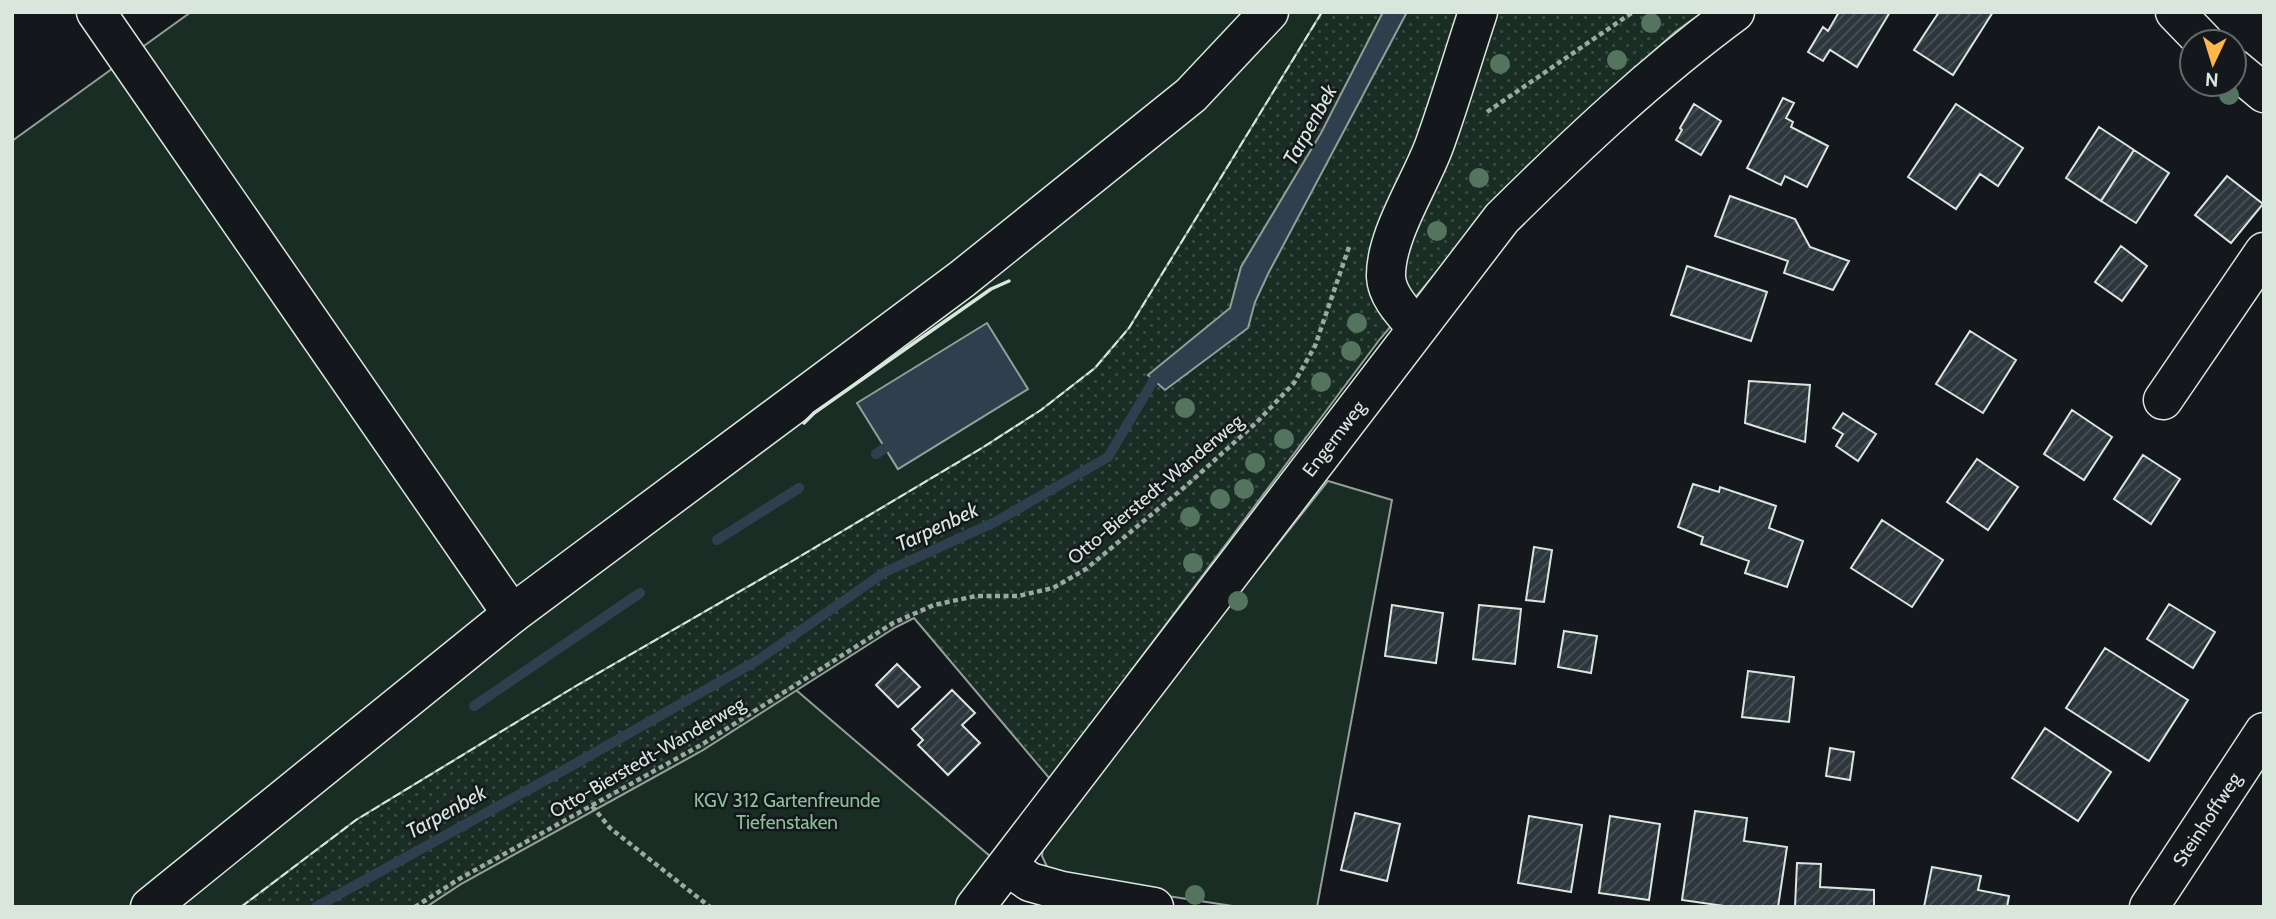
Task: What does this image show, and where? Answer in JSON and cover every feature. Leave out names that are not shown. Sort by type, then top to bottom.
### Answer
[{"type":"street","points":[[96,12],[512,614]]},
{"type":"street","points":[[150,907],[512,614],[973,270],[1191,95],[1269,12]]},
{"type":"street","points":[[1416,327],[1397,305],[1386,279],[1389,254],[1408,200],[1433,148],[1478,12]]},
{"type":"street","name":"Engernweg","points":[[975,907],[1502,218],[1596,126],[1692,44],[1735,12]]},
{"type":"street","points":[[2175,12],[2190,28]]},
{"type":"street","points":[[2248,80],[2264,93]]},
{"type":"street","points":[[2163,400],[2264,252]]},
{"type":"street","name":"Steinhoffweg","points":[[2149,907],[2264,732]]},
{"type":"street","points":[[1007,866],[1030,882],[1062,891],[1154,907]]},
{"type":"path","points":[[1433,148],[1633,12]]},
{"type":"path","name":"Otto-Bierstedt-Wanderweg","points":[[415,907],[459,879],[701,745],[893,623],[934,605],[976,596],[1018,596],[1053,588],[1086,569],[1187,485],[1257,422],[1294,383],[1315,346],[1346,252],[1352,242]]},
{"type":"path","points":[[592,806],[610,828],[710,907]]},
{"type":"green space","points":[[191,12],[1322,12],[1129,328],[1095,368],[1041,410],[982,448],[576,686],[356,820],[241,907],[12,907],[12,141]],"holes":[[[1028,389],[898,469],[858,403]]]},
{"type":"green space","points":[[1322,12],[1703,12],[1675,32],[1584,115],[1489,210],[1380,339],[1050,779],[914,618],[703,750],[461,884],[426,907],[241,907],[356,820],[576,686],[982,448],[1041,410],[1095,368],[1129,328]]},
{"type":"green space","points":[[1328,481],[1392,500],[1317,907],[1239,907],[1070,881],[1050,873],[1042,856],[1044,838]]},
{"type":"green space","name":"KGV 312 Gartenfreunde Tiefenstaken","points":[[796,690],[991,857],[954,907],[426,907],[461,884],[703,750]]},
{"type":"water","points":[[1383,12],[1407,12],[1268,274],[1255,302],[1248,328],[1165,390],[1148,375],[1230,308],[1241,267],[1321,133]]},
{"type":"water","points":[[987,323],[1028,389],[898,469],[857,403]]},
{"type":"building","points":[[1839,12],[1890,12],[1857,67],[1830,50],[1823,61],[1808,52],[1823,27],[1828,31]]},
{"type":"building","points":[[1939,12],[1993,12],[1953,75],[1914,50]]},
{"type":"building","points":[[1783,98],[1794,103],[1786,118],[1793,122],[1791,127],[1828,146],[1807,187],[1785,176],[1781,185],[1747,168]]},
{"type":"building","points":[[1694,104],[1721,121],[1701,155],[1676,140]]},
{"type":"building","points":[[1956,104],[2023,148],[1998,186],[1980,174],[1956,209],[1908,177]]},
{"type":"building","points":[[2099,127],[2134,150],[2101,201],[2066,178]]},
{"type":"building","points":[[2134,150],[2169,173],[2136,223],[2101,201]]},
{"type":"building","points":[[2227,176],[2263,204],[2231,243],[2195,215]]},
{"type":"building","points":[[1730,196],[1795,219],[1810,247],[1849,261],[1833,290],[1784,273],[1788,261],[1715,236]]},
{"type":"building","points":[[2121,246],[2147,266],[2122,301],[2095,282]]},
{"type":"building","points":[[1687,266],[1767,292],[1751,341],[1671,315]]},
{"type":"building","points":[[1970,331],[2016,360],[1983,413],[1936,384]]},
{"type":"building","points":[[1749,381],[1810,385],[1805,442],[1745,423]]},
{"type":"building","points":[[2072,410],[2112,437],[2084,480],[2044,454]]},
{"type":"building","points":[[1843,413],[1876,434],[1858,461],[1836,446],[1843,434],[1833,428]]},
{"type":"building","points":[[2143,455],[2180,479],[2151,524],[2114,499]]},
{"type":"building","points":[[1977,459],[2018,487],[1988,530],[1947,502]]},
{"type":"building","points":[[1693,484],[1719,492],[1720,487],[1776,506],[1769,528],[1803,541],[1787,587],[1745,573],[1749,561],[1701,544],[1703,537],[1678,527]]},
{"type":"building","points":[[1882,520],[1943,560],[1912,607],[1851,568]]},
{"type":"building","points":[[1534,547],[1552,550],[1544,602],[1526,600]]},
{"type":"building","points":[[2169,604],[2215,632],[2193,668],[2147,639]]},
{"type":"building","points":[[1392,605],[1443,613],[1436,663],[1385,656]]},
{"type":"building","points":[[1479,605],[1521,609],[1515,664],[1473,659]]},
{"type":"building","points":[[1564,631],[1597,636],[1591,673],[1558,667]]},
{"type":"building","points":[[2105,648],[2188,700],[2149,761],[2066,708]]},
{"type":"building","points":[[897,664],[920,687],[898,707],[876,685]]},
{"type":"building","points":[[1748,671],[1794,677],[1789,722],[1742,717]]},
{"type":"building","points":[[952,690],[975,713],[962,725],[980,743],[948,775],[918,745],[923,740],[912,729]]},
{"type":"building","points":[[2045,728],[2111,772],[2078,821],[2012,778]]},
{"type":"building","points":[[1830,748],[1854,752],[1850,780],[1826,776]]},
{"type":"building","points":[[1695,811],[1747,818],[1744,841],[1787,847],[1778,907],[1731,907],[1682,900]]},
{"type":"building","points":[[1355,813],[1400,824],[1387,881],[1341,870]]},
{"type":"building","points":[[1529,816],[1582,825],[1571,892],[1518,883]]},
{"type":"building","points":[[1610,816],[1660,824],[1649,900],[1599,893]]},
{"type":"building","points":[[1797,863],[1821,864],[1820,887],[1874,890],[1874,907],[1795,907]]},
{"type":"building","points":[[1932,867],[1981,876],[1978,890],[2009,896],[2007,907],[1924,907]]},
{"type":"waterway","name":"Tarpenbek","points":[[316,907],[758,660],[885,572],[995,522],[1108,457],[1155,378],[1166,373]]},
{"type":"waterway","points":[[876,454],[885,448]]},
{"type":"waterway","points":[[717,540],[799,488]]},
{"type":"waterway","points":[[474,706],[640,593]]},
{"type":"fence","points":[[241,907],[356,820],[576,686],[982,448],[1041,410],[1095,368],[1129,328],[1322,12]]},
{"type":"wall","points":[[804,423],[814,413],[991,289],[1009,281]]}]
